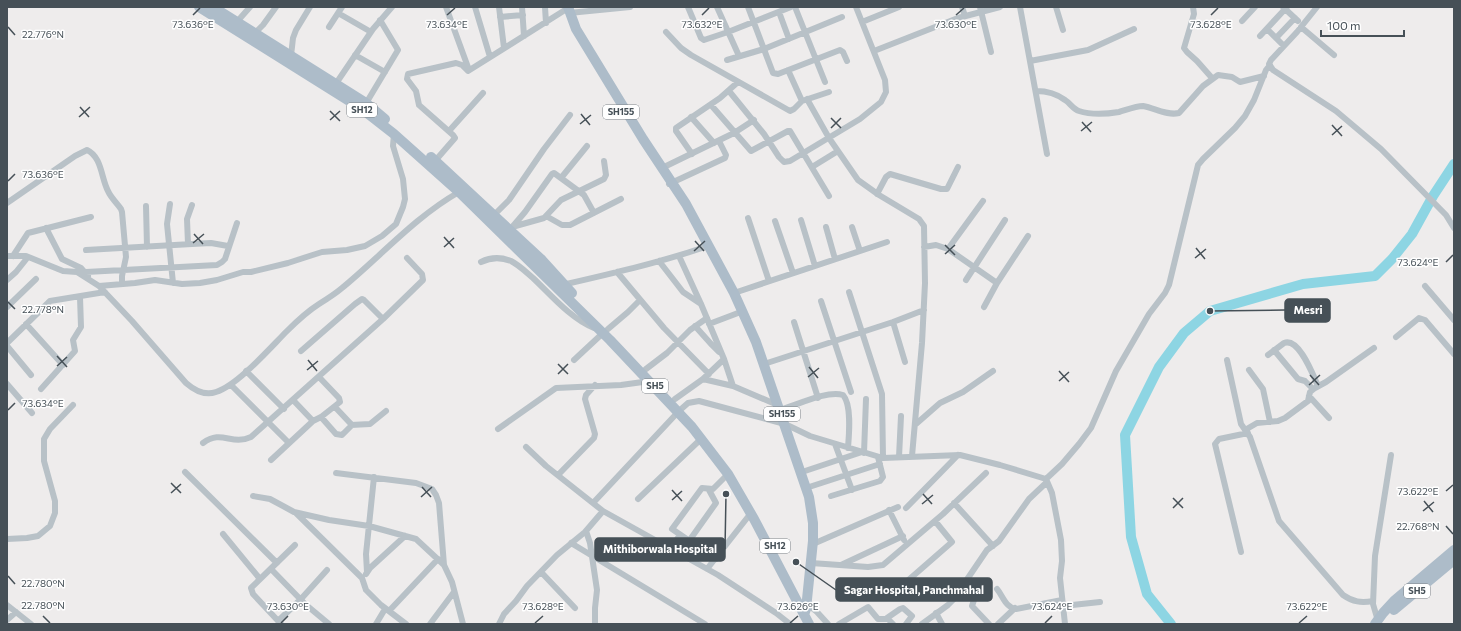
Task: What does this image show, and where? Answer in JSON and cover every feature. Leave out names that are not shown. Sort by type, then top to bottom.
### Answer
[{"type":"main road","name":"SH12","points":[[199,7],[234,25],[364,106],[459,192],[508,232],[536,267],[560,285],[591,312],[603,331],[646,369],[675,399],[680,409],[702,428],[722,454],[742,484],[769,533],[804,609],[814,624]]},
{"type":"main road","points":[[213,7],[234,25],[254,34],[291,56],[334,87]]},
{"type":"main road","name":"SH155","points":[[566,9],[576,29],[670,183]]},
{"type":"main road","name":"SH155","points":[[566,9],[573,28],[620,110],[636,136],[688,211],[734,293],[756,342],[783,424],[802,472],[813,523],[813,544],[804,609]]},
{"type":"main road","points":[[364,106],[436,161],[491,218]]},
{"type":"main road","name":"SH155","points":[[696,226],[738,313],[777,407]]},
{"type":"main road","points":[[508,232],[542,260],[560,285]]},
{"type":"main road","name":"SH12","points":[[560,285],[575,305]]},
{"type":"main road","name":"SH5","points":[[575,305],[603,331],[650,381],[680,409],[702,438],[728,474],[804,609]]},
{"type":"main road","name":"SH155","points":[[783,424],[805,496],[809,518],[810,534],[804,589],[804,609]]},
{"type":"main road","name":"SH5","points":[[1379,623],[1395,600],[1454,550]]},
{"type":"main road","name":"SH5","points":[[1379,623],[1454,560]]},
{"type":"street","points":[[234,25],[250,7]]},
{"type":"street","points":[[254,34],[263,25],[276,7]]},
{"type":"street","points":[[291,56],[293,38],[296,30],[310,7]]},
{"type":"street","points":[[329,27],[342,7]]},
{"type":"street","points":[[334,87],[371,32],[392,7]]},
{"type":"street","points":[[446,7],[469,70]]},
{"type":"street","points":[[475,7],[490,57]]},
{"type":"street","points":[[499,7],[504,48]]},
{"type":"street","points":[[522,7],[524,36]]},
{"type":"street","points":[[545,7],[546,23]]},
{"type":"street","points":[[469,70],[546,23],[566,9],[630,7]]},
{"type":"street","points":[[688,7],[702,39],[707,40],[791,7]]},
{"type":"street","points":[[717,7],[739,56]]},
{"type":"street","points":[[748,7],[773,73],[778,74],[840,50],[843,52],[847,60]]},
{"type":"street","points":[[795,7],[825,82]]},
{"type":"street","points":[[729,91],[754,120],[784,162],[790,162],[860,119],[882,102],[885,97],[887,87],[856,7]]},
{"type":"street","points":[[862,22],[899,7]]},
{"type":"street","points":[[962,7],[965,16]]},
{"type":"street","points":[[874,51],[980,9],[1000,7]]},
{"type":"street","points":[[1020,7],[1047,154]]},
{"type":"street","points":[[1056,7],[1063,30]]},
{"type":"street","points":[[1193,7],[1194,14],[1184,48],[1212,78]]},
{"type":"street","points":[[1242,21],[1255,7]]},
{"type":"street","points":[[922,624],[948,605],[961,589],[989,548],[999,541],[1029,499],[1080,444],[1091,428],[1116,371],[1168,285],[1200,162],[1235,128],[1245,116],[1254,100],[1271,60],[1317,7]]},
{"type":"street","points":[[1260,36],[1285,8],[1301,26],[1334,55]]},
{"type":"street","points":[[980,9],[991,52]]},
{"type":"street","points":[[778,12],[789,39]]},
{"type":"street","points":[[338,13],[371,32]]},
{"type":"street","points":[[500,17],[523,15]]},
{"type":"street","points":[[727,60],[764,49],[842,17]]},
{"type":"street","points":[[1276,38],[1295,18]]},
{"type":"street","points":[[364,106],[398,50],[380,20]]},
{"type":"street","points":[[1030,61],[1088,50],[1134,29]]},
{"type":"street","points":[[1267,29],[1283,45]]},
{"type":"street","points":[[666,32],[681,48],[790,111],[805,100],[829,92]]},
{"type":"street","points":[[355,55],[385,72]]},
{"type":"street","points":[[436,161],[454,140],[454,137],[419,105],[416,91],[409,82],[407,76],[410,72],[456,63],[459,63],[469,70]]},
{"type":"street","points":[[1270,65],[1273,70],[1285,79],[1336,110],[1381,148],[1446,215],[1454,228]]},
{"type":"street","points":[[788,70],[829,138],[858,180],[877,194],[919,219],[922,223],[924,231],[924,310],[916,424],[912,456]]},
{"type":"street","points":[[1036,91],[1043,91],[1066,100],[1079,111],[1113,113],[1143,106],[1173,114],[1181,111],[1203,86],[1212,78],[1220,74],[1232,77],[1239,82],[1264,76]]},
{"type":"street","points":[[692,154],[675,130],[678,126],[711,105],[738,82]]},
{"type":"street","points":[[449,131],[482,93]]},
{"type":"street","points":[[711,105],[751,151],[790,131],[829,196]]},
{"type":"street","points":[[491,218],[515,192],[570,114]]},
{"type":"street","points":[[670,183],[725,158],[726,155],[716,142],[692,117]]},
{"type":"street","points":[[662,168],[734,133],[754,120]]},
{"type":"street","points":[[99,286],[155,280],[173,283],[200,283],[288,263],[322,252],[347,250],[365,246],[379,238],[396,224],[402,211],[405,199],[403,179],[393,146],[394,134]]},
{"type":"street","points":[[561,178],[587,146]]},
{"type":"street","points":[[7,203],[75,156],[87,150],[95,157],[107,190],[121,209],[126,257],[122,284]]},
{"type":"street","points":[[812,167],[838,151]]},
{"type":"street","points":[[508,232],[539,220],[546,216],[562,200],[606,177],[604,161]]},
{"type":"street","points":[[877,194],[886,177],[890,174],[941,189],[947,189],[958,167]]},
{"type":"street","points":[[508,232],[525,212],[551,174],[554,173],[580,191],[584,195],[594,213]]},
{"type":"street","points":[[9,257],[28,257],[63,271],[76,272],[99,286],[186,383],[194,390],[209,394],[231,385],[306,314],[342,288],[409,228],[447,199],[459,192]]},
{"type":"street","points":[[546,216],[565,226],[570,225],[621,199]]},
{"type":"street","points":[[948,249],[983,200]]},
{"type":"street","points":[[170,204],[167,218],[173,283]]},
{"type":"street","points":[[188,244],[187,219],[192,205]]},
{"type":"street","points":[[146,206],[147,247]]},
{"type":"street","points":[[9,257],[26,235],[46,228],[91,217]]},
{"type":"street","points":[[748,218],[769,281]]},
{"type":"street","points":[[801,220],[815,266]]},
{"type":"street","points":[[966,280],[1005,220]]},
{"type":"street","points":[[775,221],[793,274]]},
{"type":"street","points":[[86,272],[123,271],[220,264],[224,259],[237,223]]},
{"type":"street","points":[[826,227],[835,260]]},
{"type":"street","points":[[852,227],[860,251]]},
{"type":"street","points":[[46,228],[62,259],[81,268],[86,272],[90,281]]},
{"type":"street","points":[[984,307],[997,283],[1028,236]]},
{"type":"street","points":[[734,293],[887,242]]},
{"type":"street","points":[[86,250],[211,243],[228,246]]},
{"type":"street","points":[[924,247],[936,245],[948,249],[997,283]]},
{"type":"street","points":[[560,285],[679,256],[705,247]]},
{"type":"street","points":[[679,256],[724,359],[733,386]]},
{"type":"street","points":[[7,280],[16,272],[28,257]]},
{"type":"street","points":[[203,443],[216,436],[230,440],[245,440],[251,437],[284,409],[383,319],[423,280],[422,274],[407,258]]},
{"type":"street","points":[[481,262],[495,258],[512,261],[524,269],[581,322],[603,331]]},
{"type":"street","points":[[659,261],[683,292],[701,304]]},
{"type":"street","points":[[617,272],[640,300],[709,374]]},
{"type":"street","points":[[7,307],[36,279]]},
{"type":"street","points":[[1425,286],[1454,320]]},
{"type":"street","points":[[31,374],[7,345],[50,301],[105,292]]},
{"type":"street","points":[[831,496],[880,481],[882,479],[880,457],[882,394],[849,292]]},
{"type":"street","points":[[41,389],[74,353],[75,349],[73,340],[81,327],[80,297]]},
{"type":"street","points":[[301,351],[355,304],[362,300],[364,300],[383,319]]},
{"type":"street","points":[[574,360],[603,331],[628,312],[640,300]]},
{"type":"street","points":[[820,301],[851,392]]},
{"type":"street","points":[[764,364],[893,322],[924,310]]},
{"type":"street","points":[[646,369],[667,353],[695,326],[738,313]]},
{"type":"street","points":[[1396,337],[1419,318],[1421,318],[1425,320],[1454,354]]},
{"type":"street","points":[[794,322],[818,398]]},
{"type":"street","points":[[893,322],[905,362]]},
{"type":"street","points":[[26,324],[63,365]]},
{"type":"street","points":[[695,326],[712,346],[721,353]]},
{"type":"street","points":[[1268,355],[1284,343],[1292,342],[1304,357],[1316,388]]},
{"type":"street","points":[[1241,552],[1215,444],[1219,439],[1247,432],[1257,423],[1278,421],[1285,418],[1308,401],[1309,396],[1316,388],[1374,348]]},
{"type":"street","points":[[1274,350],[1298,379],[1305,381],[1316,388]]},
{"type":"street","points":[[675,399],[703,379],[724,359]]},
{"type":"street","points":[[1227,360],[1241,424],[1247,432],[1255,451],[1273,508],[1279,521],[1344,595],[1349,599],[1358,602],[1373,601]]},
{"type":"street","points":[[1249,370],[1263,389],[1270,422]]},
{"type":"street","points":[[246,371],[284,409]]},
{"type":"street","points":[[916,424],[940,403],[963,392],[993,371]]},
{"type":"street","points":[[271,460],[313,421],[321,417],[340,402],[339,398],[319,377]]},
{"type":"street","points":[[703,379],[733,386],[777,407],[834,394],[841,394],[848,402],[848,448]]},
{"type":"street","points":[[498,429],[552,389],[566,386],[621,384],[650,381]]},
{"type":"street","points":[[7,384],[32,413]]},
{"type":"street","points":[[231,385],[289,443]]},
{"type":"street","points":[[558,474],[594,438],[595,434],[585,399],[586,395],[595,385]]},
{"type":"street","points":[[1309,396],[1329,418]]},
{"type":"street","points":[[863,452],[866,399]]},
{"type":"street","points":[[293,400],[313,421]]},
{"type":"street","points":[[593,503],[680,409],[688,403],[699,401],[783,424],[810,436],[880,457],[958,455],[1000,465],[1046,481],[1052,493],[1061,540],[1062,561],[1060,578],[1065,624]]},
{"type":"street","points":[[7,539],[38,536],[50,526],[55,512],[55,501],[44,461],[44,439],[50,429],[73,405]]},
{"type":"street","points":[[335,407],[351,425]]},
{"type":"street","points":[[321,417],[338,435],[342,435],[351,425],[370,424],[386,411]]},
{"type":"street","points":[[899,457],[901,416]]},
{"type":"street","points":[[638,499],[702,438]]},
{"type":"street","points":[[835,444],[852,490]]},
{"type":"street","points":[[526,447],[546,466],[603,511],[707,570],[776,613],[790,624]]},
{"type":"street","points":[[802,472],[863,452]]},
{"type":"street","points":[[906,508],[958,455]]},
{"type":"street","points":[[1379,623],[1373,601],[1375,556],[1390,455]]},
{"type":"street","points":[[806,488],[880,464]]},
{"type":"street","points":[[186,472],[277,563]]},
{"type":"street","points":[[336,473],[416,483],[432,489],[439,503],[444,565],[454,592],[463,624]]},
{"type":"street","points":[[811,563],[868,568],[883,565],[986,473]]},
{"type":"street","points":[[709,490],[713,489],[728,474]]},
{"type":"street","points":[[367,572],[366,554],[368,526],[372,509],[374,477]]},
{"type":"street","points":[[689,541],[716,503],[709,490],[704,487],[672,527],[673,530],[680,535],[689,541],[716,559]]},
{"type":"street","points":[[253,496],[270,499],[294,512],[329,520],[368,526],[405,536],[416,540],[444,565]]},
{"type":"street","points":[[954,503],[993,546]]},
{"type":"street","points":[[813,544],[898,507]]},
{"type":"street","points":[[889,510],[907,545]]},
{"type":"street","points":[[500,624],[507,610],[527,586],[557,555],[586,531],[603,511]]},
{"type":"street","points":[[294,512],[362,578],[366,590],[387,610],[406,624]]},
{"type":"street","points":[[707,570],[751,513]]},
{"type":"street","points":[[897,590],[952,542],[934,521]]},
{"type":"street","points":[[586,531],[590,543],[597,590],[595,624]]},
{"type":"street","points":[[223,534],[260,579]]},
{"type":"street","points":[[670,549],[680,535]]},
{"type":"street","points":[[362,578],[405,536]]},
{"type":"street","points":[[841,565],[903,536]]},
{"type":"street","points":[[571,543],[704,624]]},
{"type":"street","points":[[295,545],[253,586],[251,591],[279,623],[327,570]]},
{"type":"street","points":[[376,624],[387,610],[438,559]]},
{"type":"street","points":[[271,569],[329,624]]},
{"type":"street","points":[[541,572],[575,608]]},
{"type":"street","points":[[961,589],[973,599],[972,606],[989,624]]},
{"type":"street","points":[[997,589],[1006,604],[1009,607],[1015,608],[1063,603],[1100,602]]},
{"type":"street","points":[[430,624],[454,592]]},
{"type":"street","points":[[7,605],[31,624]]},
{"type":"street","points":[[839,624],[866,607],[870,608],[878,619],[887,618],[903,608],[912,616],[906,624]]},
{"type":"street","points":[[998,624],[1015,608]]},
{"type":"street","points":[[804,609],[817,612],[828,624]]},
{"type":"street","points":[[7,620],[16,612]]},
{"type":"street","points":[[936,613],[942,624]]},
{"type":"street","points":[[887,618],[892,624]]},
{"type":"waterway","points":[[1171,624],[1147,594],[1131,537],[1125,435],[1159,367],[1184,333],[1210,311],[1303,284],[1375,276],[1392,259],[1412,234],[1433,196],[1454,164]]},
{"type":"place","name":"Mesri","points":[[1210,311]]},
{"type":"place","name":"Mithiborwala Hospital","points":[[726,494]]},
{"type":"place","name":"Sagar Hospital, Panchmahal","points":[[796,562]]}]
